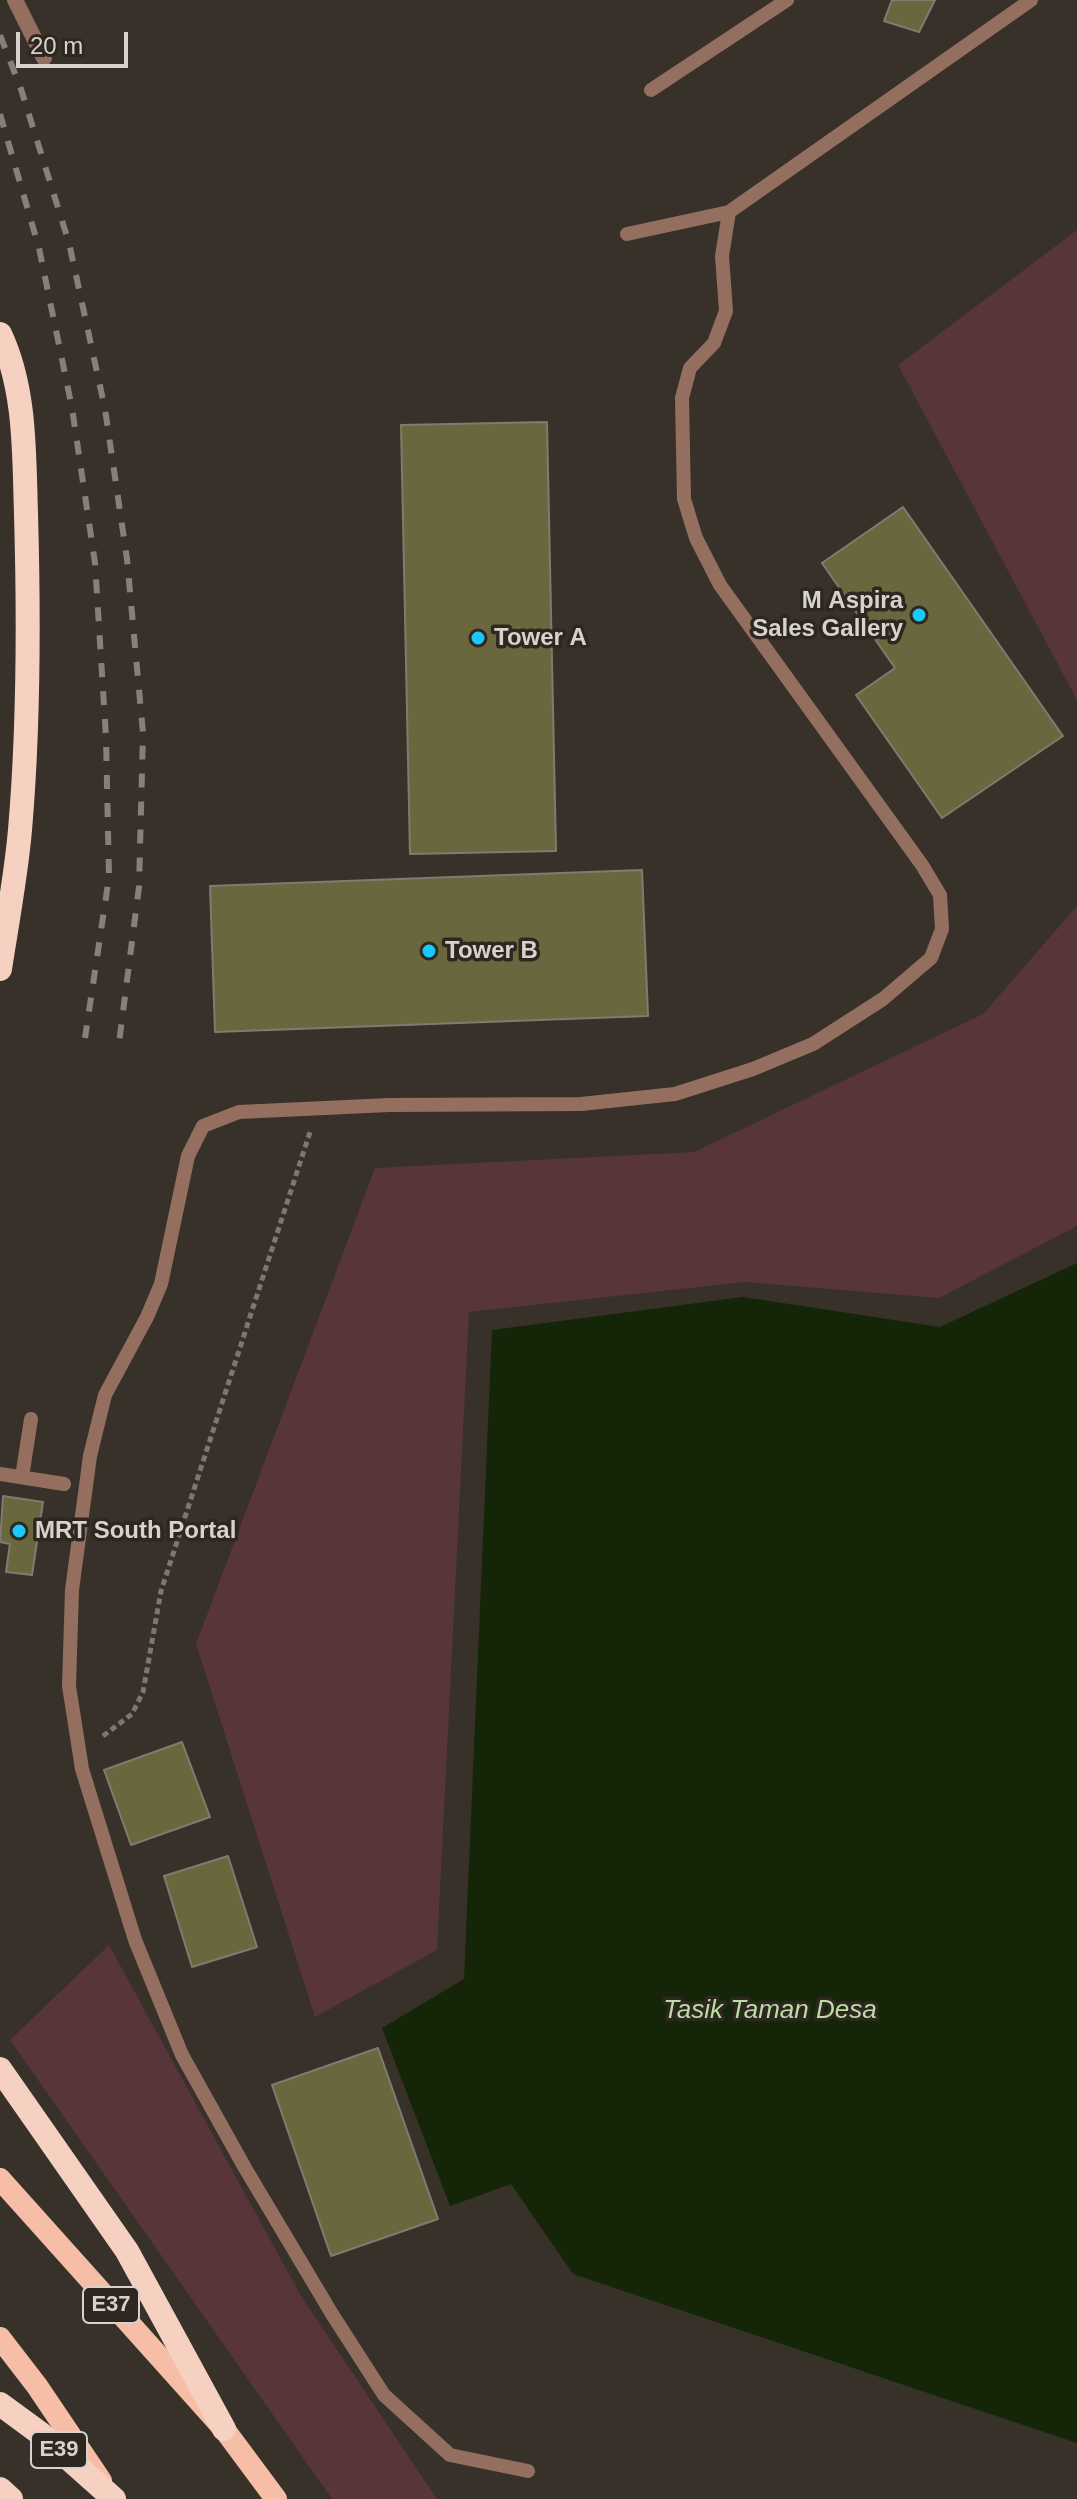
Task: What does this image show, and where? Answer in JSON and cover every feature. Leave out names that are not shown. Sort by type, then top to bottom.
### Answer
[{"type":"highway","points":[[0,334],[7,348],[23,420],[28,671],[20,833],[0,969]]},
{"type":"highway","points":[[0,2069],[127,2251],[224,2429]]},
{"type":"highway","name":"E37","points":[[0,2179],[224,2429],[276,2499]]},
{"type":"highway","points":[[0,2338],[37,2386],[114,2499]]},
{"type":"highway","name":"E39","points":[[0,2404],[41,2434],[114,2499]]},
{"type":"highway","points":[[0,2489],[11,2499]]},
{"type":"street","points":[[15,0],[44,58]]},
{"type":"lane","points":[[651,90],[787,0]]},
{"type":"lane","points":[[627,234],[729,212],[1031,0]]},
{"type":"lane","points":[[528,2471],[450,2455],[384,2395],[245,2168],[182,2055],[135,1940],[82,1769],[69,1686],[72,1590],[90,1456],[105,1395],[161,1284],[188,1156],[203,1126],[239,1112],[581,1104],[675,1094],[753,1069],[813,1044],[883,999],[931,958],[942,929],[940,895],[922,865],[720,585],[696,538],[684,499],[682,398],[690,368],[714,343],[726,311],[722,256],[729,212]]},
{"type":"lane","points":[[22,1477],[31,1419]]},
{"type":"lane","points":[[0,1474],[64,1484]]},
{"type":"path","points":[[82,1769],[104,1735],[132,1714],[143,1692],[161,1591],[318,1108]]},
{"type":"shaded area","points":[[1077,230],[1077,700],[898,365]]},
{"type":"shaded area","points":[[1077,906],[1077,1226],[939,1298],[745,1282],[469,1312],[437,1950],[315,2017],[196,1644],[375,1168],[694,1152],[983,1014]]},
{"type":"shaded area","points":[[109,1945],[301,2296],[437,2499],[332,2499],[10,2040]]},
{"type":"water","name":"Tasik Taman Desa","points":[[1077,1263],[1077,2443],[573,2274],[511,2184],[450,2206],[382,2028],[464,1979],[492,1330],[743,1297],[940,1327]]},
{"type":"building","points":[[892,0],[935,0],[919,32],[884,21]]},
{"type":"building","name":"Tower A","points":[[547,422],[556,851],[410,854],[401,425]]},
{"type":"building","name":"M Aspira Sales Gallery","points":[[903,507],[1063,736],[942,818],[856,695],[895,668],[822,563]]},
{"type":"building","name":"Tower B","points":[[642,870],[648,1016],[215,1032],[210,886]]},
{"type":"building","name":"MRT South Portal","points":[[3,1496],[43,1502],[32,1575],[6,1572],[10,1544],[0,1542]]},
{"type":"building","points":[[182,1742],[210,1817],[131,1845],[104,1770]]},
{"type":"building","points":[[228,1856],[257,1947],[192,1967],[164,1876]]},
{"type":"building","points":[[378,2048],[438,2219],[331,2256],[272,2085]]},
{"type":"railway","points":[[0,35],[21,89],[69,243],[105,409],[127,559],[143,733],[139,887],[119,1043]]},
{"type":"railway","points":[[0,114],[39,248],[72,408],[95,563],[106,737],[109,877],[85,1038]]},
{"type":"place","name":"M Aspira Sales Gallery","points":[[919,615]]},
{"type":"place","name":"Tower A","points":[[478,638]]},
{"type":"place","name":"Tower B","points":[[429,951]]},
{"type":"place","name":"MRT South Portal","points":[[19,1531]]}]
